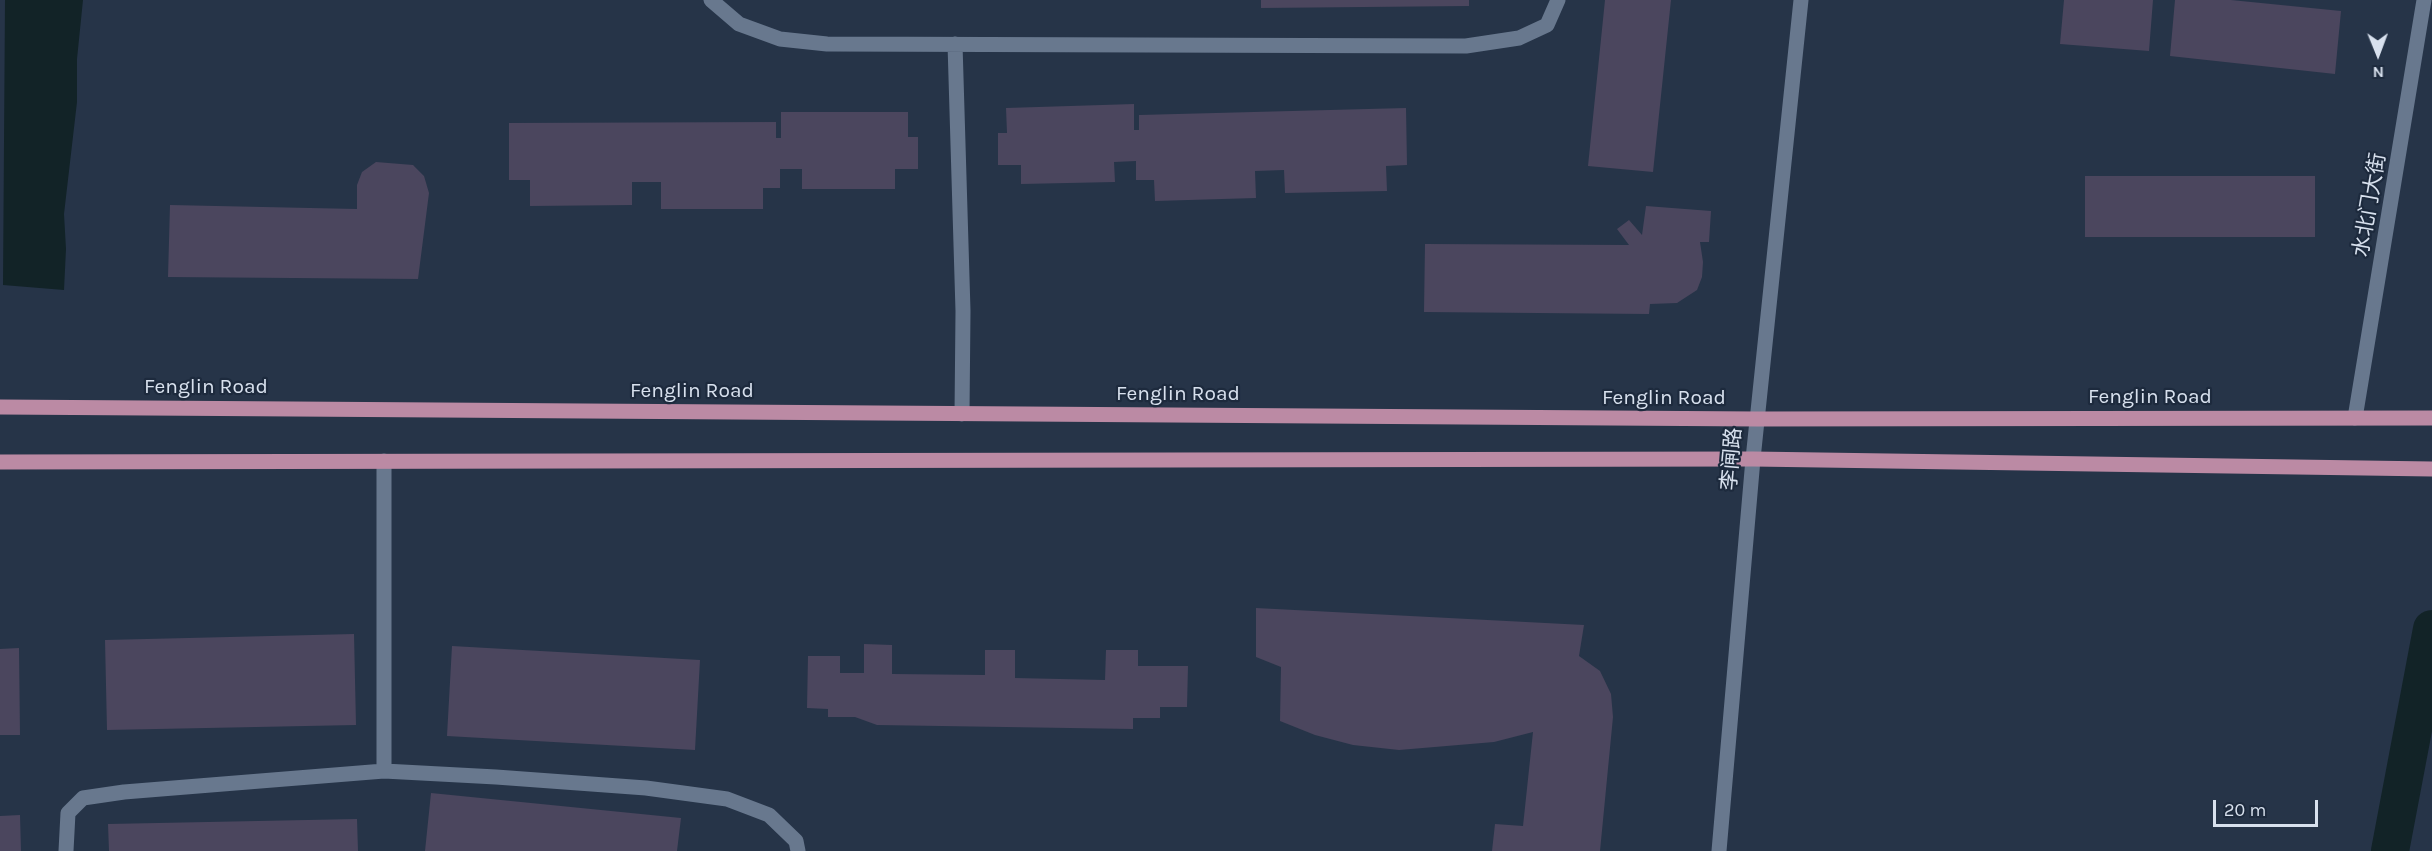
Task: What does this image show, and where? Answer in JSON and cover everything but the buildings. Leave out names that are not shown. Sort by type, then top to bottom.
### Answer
[{"type":"main road","name":"Fenglin Road","points":[[0,407],[1757,419],[2432,418]]},
{"type":"main road","points":[[0,462],[1753,459],[2432,469]]},
{"type":"street","points":[[711,0],[739,24],[780,39],[827,44],[1466,46],[1519,38],[1547,25],[1558,0]]},
{"type":"street","name":"李闸路","points":[[1719,851],[1753,459],[1801,0]]},
{"type":"street","name":"水北门大街","points":[[2355,417],[2424,0]]},
{"type":"street","points":[[955,44],[963,311],[962,414]]},
{"type":"street","points":[[384,461],[384,771]]},
{"type":"street","points":[[66,851],[68,813],[83,798],[124,792],[384,771],[623,787],[727,799],[769,815],[796,841],[798,851]]},
{"type":"shaded area","points":[[5,0],[83,0],[77,59],[77,102],[64,214],[66,249],[64,290],[3,285]]},
{"type":"waterway","points":[[2390,851],[2432,629]]}]
